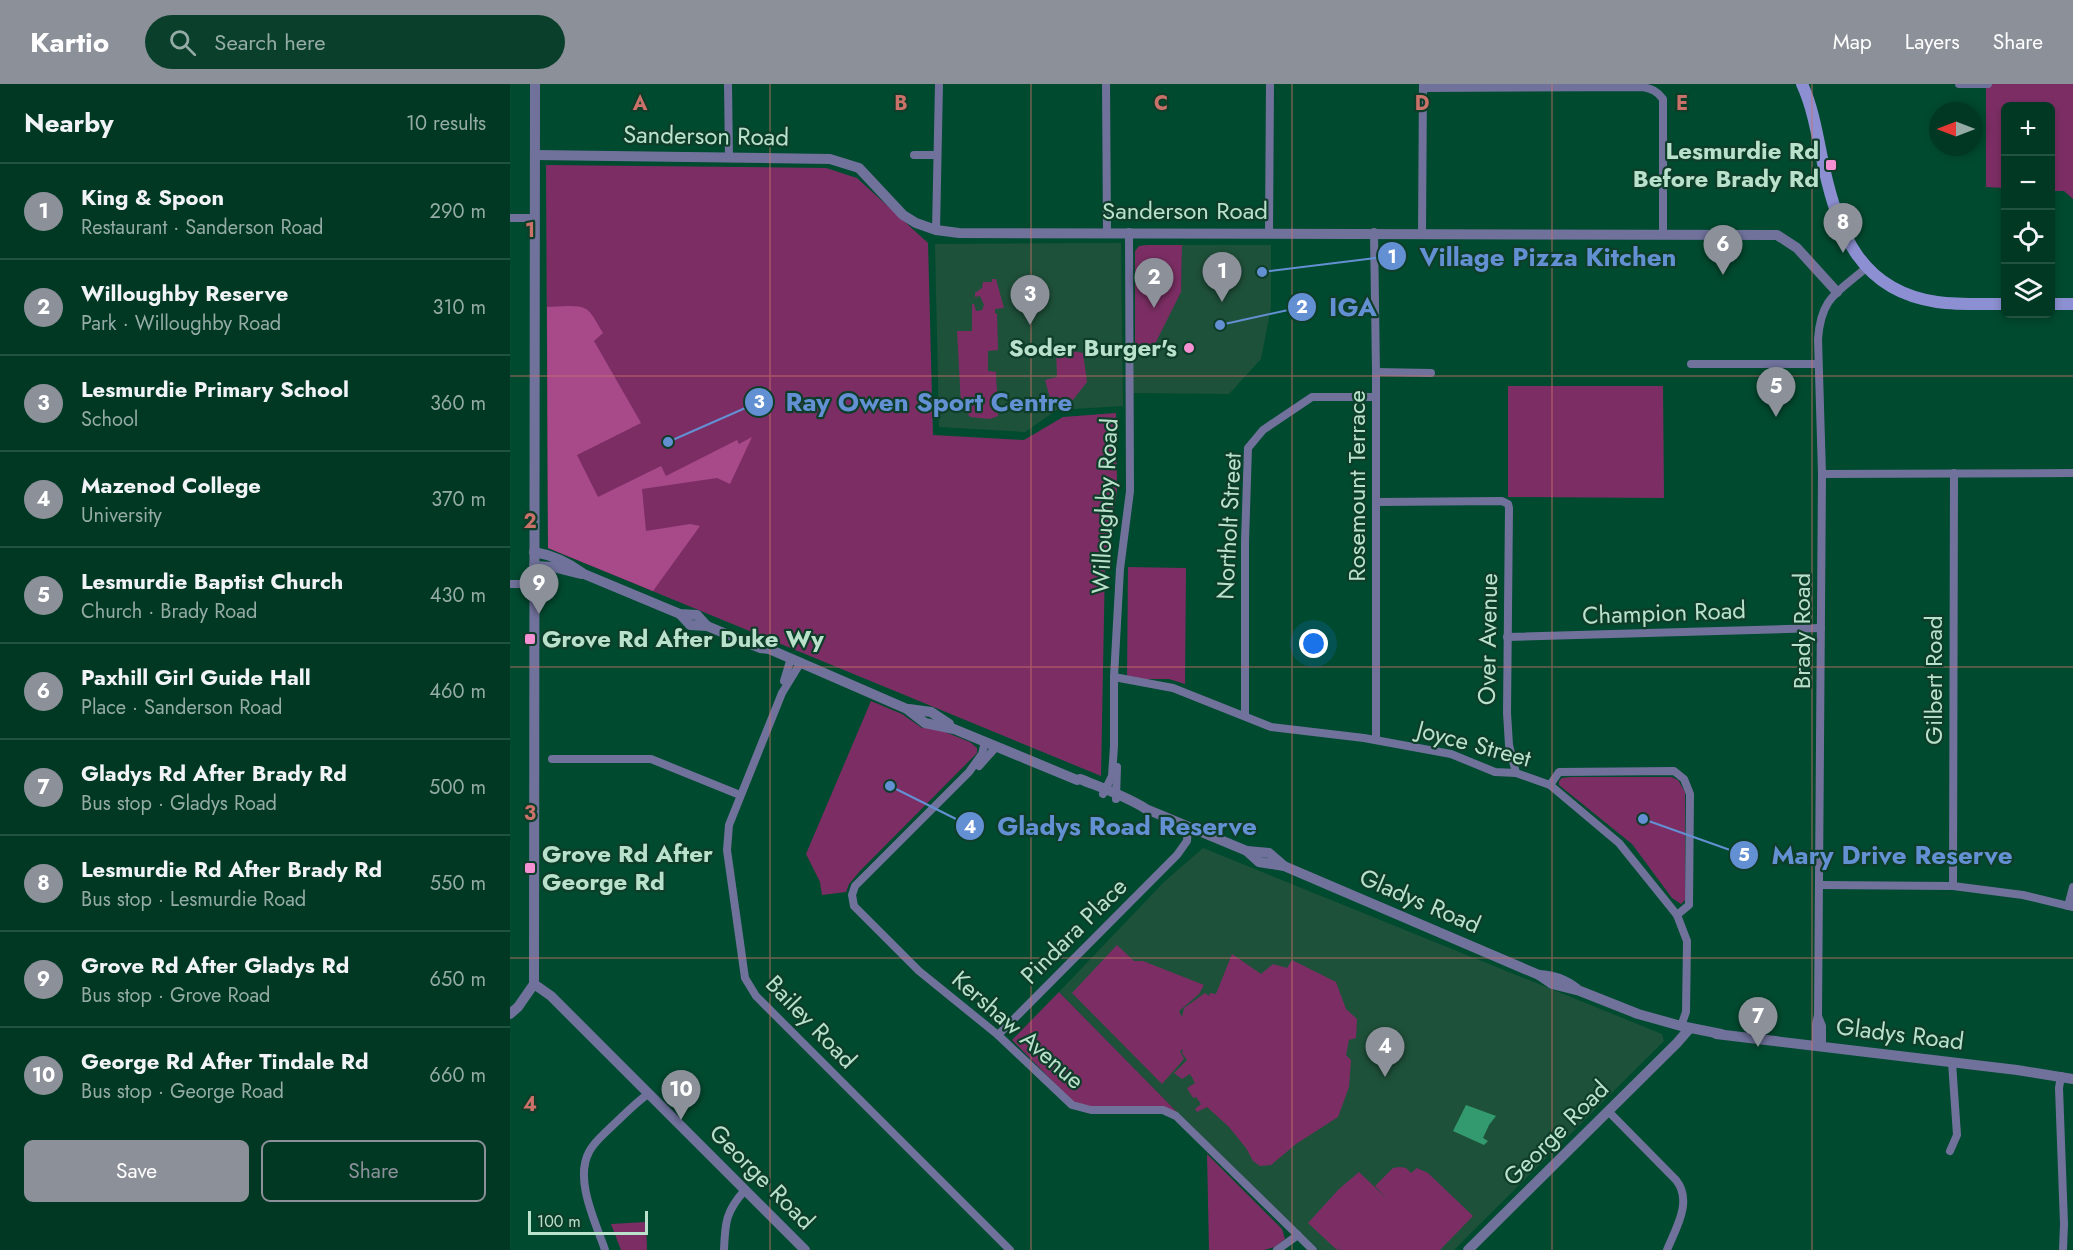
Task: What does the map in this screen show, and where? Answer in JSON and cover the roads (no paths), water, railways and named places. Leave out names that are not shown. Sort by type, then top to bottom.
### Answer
[{"type":"main road","points":[[1802,84],[1813,116],[1834,210],[1848,244],[1866,268],[1884,282],[1916,298],[1953,303],[2001,304]]},
{"type":"main road","points":[[2055,304],[2073,304]]},
{"type":"street","points":[[510,1014],[534,984],[535,84]]},
{"type":"street","points":[[728,84],[729,158]]},
{"type":"street","points":[[936,230],[939,84]]},
{"type":"street","points":[[1106,84],[1107,232]]},
{"type":"street","points":[[1269,232],[1270,84]]},
{"type":"street","points":[[1959,84],[1988,84]]},
{"type":"street","points":[[1422,233],[1423,86],[1643,87],[1659,93],[1663,99],[1663,234]]},
{"type":"street","name":"Sanderson Road","points":[[535,155],[830,159],[859,168],[903,215],[916,223],[936,230],[959,233],[1374,232],[1777,235],[1797,248],[1837,292]]},
{"type":"street","points":[[914,155],[937,155]]},
{"type":"street","points":[[510,218],[535,218]]},
{"type":"street","name":"Willoughby Road","points":[[1104,792],[1112,776],[1114,677],[1120,569],[1130,490],[1129,232]]},
{"type":"street","name":"Rosemount Terrace","points":[[1374,232],[1377,502],[1376,740]]},
{"type":"street","name":"Brady Road","points":[[1819,1045],[1822,1026],[1818,1015],[1822,474],[1818,330],[1821,313],[1837,292],[1866,268]]},
{"type":"street","points":[[1691,364],[1818,364]]},
{"type":"street","points":[[1376,372],[1431,373]]},
{"type":"street","name":"Northolt Street","points":[[1245,715],[1245,542],[1248,448],[1263,430],[1312,397],[1376,397]]},
{"type":"street","points":[[1822,474],[2073,472]]},
{"type":"street","name":"Gilbert Road","points":[[1953,886],[1954,473]]},
{"type":"street","name":"Over Avenue","points":[[1377,502],[1502,501],[1508,504],[1508,731],[1516,774]]},
{"type":"street","name":"Gladys Road","points":[[534,552],[552,556],[570,564],[584,574],[680,614],[697,615],[707,626],[760,648],[765,647],[795,663],[907,709],[923,723],[954,729],[1077,780],[1080,779],[1104,792],[1135,802],[1146,809],[1247,851],[1259,862],[1284,866],[1539,975],[1554,976],[1580,991],[1638,1014],[1654,1024],[1683,1030],[2073,1078]]},
{"type":"street","name":"Gladys Road","points":[[534,566],[553,567],[584,574]]},
{"type":"street","points":[[510,584],[534,584]]},
{"type":"street","name":"Champion Road","points":[[1508,637],[1821,628]]},
{"type":"street","name":"Bailey Road","points":[[795,663],[730,819],[727,844],[742,964],[748,986],[1010,1250]]},
{"type":"street","name":"Joyce Street","points":[[1114,677],[1173,688],[1271,727],[1376,740],[1451,754],[1495,772],[1516,774],[1550,785],[1619,843],[1677,915],[1687,941],[1686,1012],[1683,1030]]},
{"type":"street","name":"Kershaw Avenue","points":[[985,741],[982,754],[969,772],[855,886],[852,898],[857,910],[919,971],[998,1035],[1059,1094],[1078,1108],[1163,1110],[1176,1116],[1313,1250]]},
{"type":"street","name":"Willoughby Road","points":[[1114,746],[1117,754],[1116,797]]},
{"type":"street","name":"Kershaw Avenue","points":[[969,772],[974,771],[996,747]]},
{"type":"street","points":[[552,759],[651,759],[740,795]]},
{"type":"street","points":[[1550,785],[1559,772],[1674,771],[1684,779],[1690,794],[1689,904],[1677,915]]},
{"type":"street","name":"Pindara Place","points":[[1177,855],[1186,841],[1188,827]]},
{"type":"street","name":"Pindara Place","points":[[998,1035],[1177,855],[1186,849],[1200,832]]},
{"type":"street","points":[[1820,885],[1953,886],[2023,896],[2071,907],[2073,886]]},
{"type":"street","name":"George Road","points":[[534,984],[551,996],[805,1250]]},
{"type":"street","name":"George Road","points":[[1468,1250],[1673,1046],[1683,1030]]},
{"type":"street","points":[[1950,1151],[1957,1135],[1952,1062]]},
{"type":"street","points":[[2061,1076],[2059,1088],[2063,1250]]},
{"type":"street","points":[[605,1250],[588,1201],[586,1159],[597,1141],[648,1094]]},
{"type":"street","points":[[1608,1111],[1682,1189],[1683,1209],[1667,1250]]},
{"type":"street","points":[[724,1250],[728,1215],[735,1201],[745,1190]]},
{"type":"street","points":[[1277,1250],[1298,1235]]},
{"type":"place","name":"Lesmurdie Rd Before Brady Rd","points":[[1831,165]]},
{"type":"place","name":"Lesmurdie Rd After Brady Rd","points":[[1843,253]]},
{"type":"place","name":"Village Pizza Kitchen","points":[[1262,272]]},
{"type":"place","name":"Paxhill Girl Guide Hall","points":[[1723,275]]},
{"type":"place","name":"King & Spoon","points":[[1222,302]]},
{"type":"place","name":"Willoughby Reserve","points":[[1154,308]]},
{"type":"place","name":"Lesmurdie Primary School","points":[[1030,325]]},
{"type":"place","name":"IGA","points":[[1220,325]]},
{"type":"place","name":"Soder Burger's","points":[[1189,348]]},
{"type":"place","name":"Lesmurdie Baptist Church","points":[[1776,417]]},
{"type":"place","name":"Ray Owen Sport Centre","points":[[668,442]]},
{"type":"place","name":"Grove Rd After Gladys Rd","points":[[539,614]]},
{"type":"place","name":"Grove Rd After Duke Wy","points":[[530,639]]},
{"type":"place","name":"Gladys Road Reserve","points":[[890,786]]},
{"type":"place","name":"Mary Drive Reserve","points":[[1643,819]]},
{"type":"place","name":"Grove Rd After George Rd","points":[[530,868]]},
{"type":"place","name":"Gladys Rd After Brady Rd","points":[[1758,1047]]},
{"type":"place","name":"Mazenod College","points":[[1385,1077]]},
{"type":"place","name":"George Rd After Tindale Rd","points":[[681,1120]]}]
